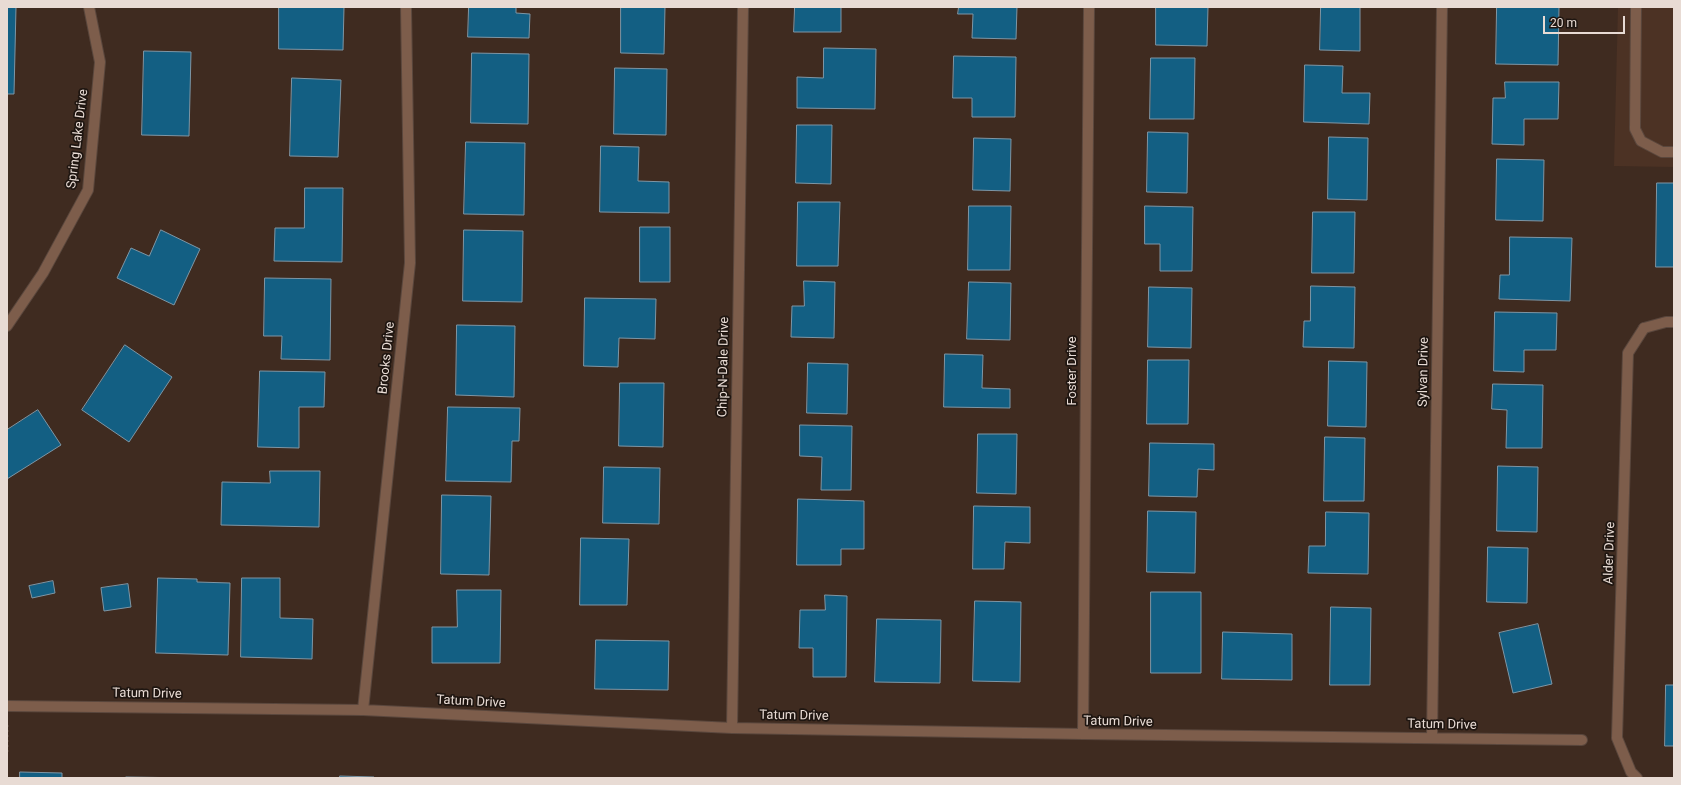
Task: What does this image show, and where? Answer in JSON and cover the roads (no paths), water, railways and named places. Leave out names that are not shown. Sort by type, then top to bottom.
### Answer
[{"type":"street","name":"Spring Lake Drive","points":[[7,326],[43,273],[88,190],[100,62],[89,7]]},
{"type":"street","name":"Brooks Drive","points":[[363,710],[410,264],[406,7]]},
{"type":"street","name":"Chip-N-Dale Drive","points":[[732,728],[742,7]]},
{"type":"street","name":"Foster Drive","points":[[1083,734],[1089,7]]},
{"type":"street","name":"Sylvan Drive","points":[[1432,738],[1442,7]]},
{"type":"street","points":[[1636,7],[1635,129],[1641,141],[1662,152],[1674,152]]},
{"type":"street","name":"Alder Drive","points":[[1637,778],[1631,772],[1617,738],[1628,353],[1644,328],[1666,322],[1674,322]]},
{"type":"street","name":"Tatum Drive","points":[[7,706],[363,710],[732,728],[1582,740]]}]
